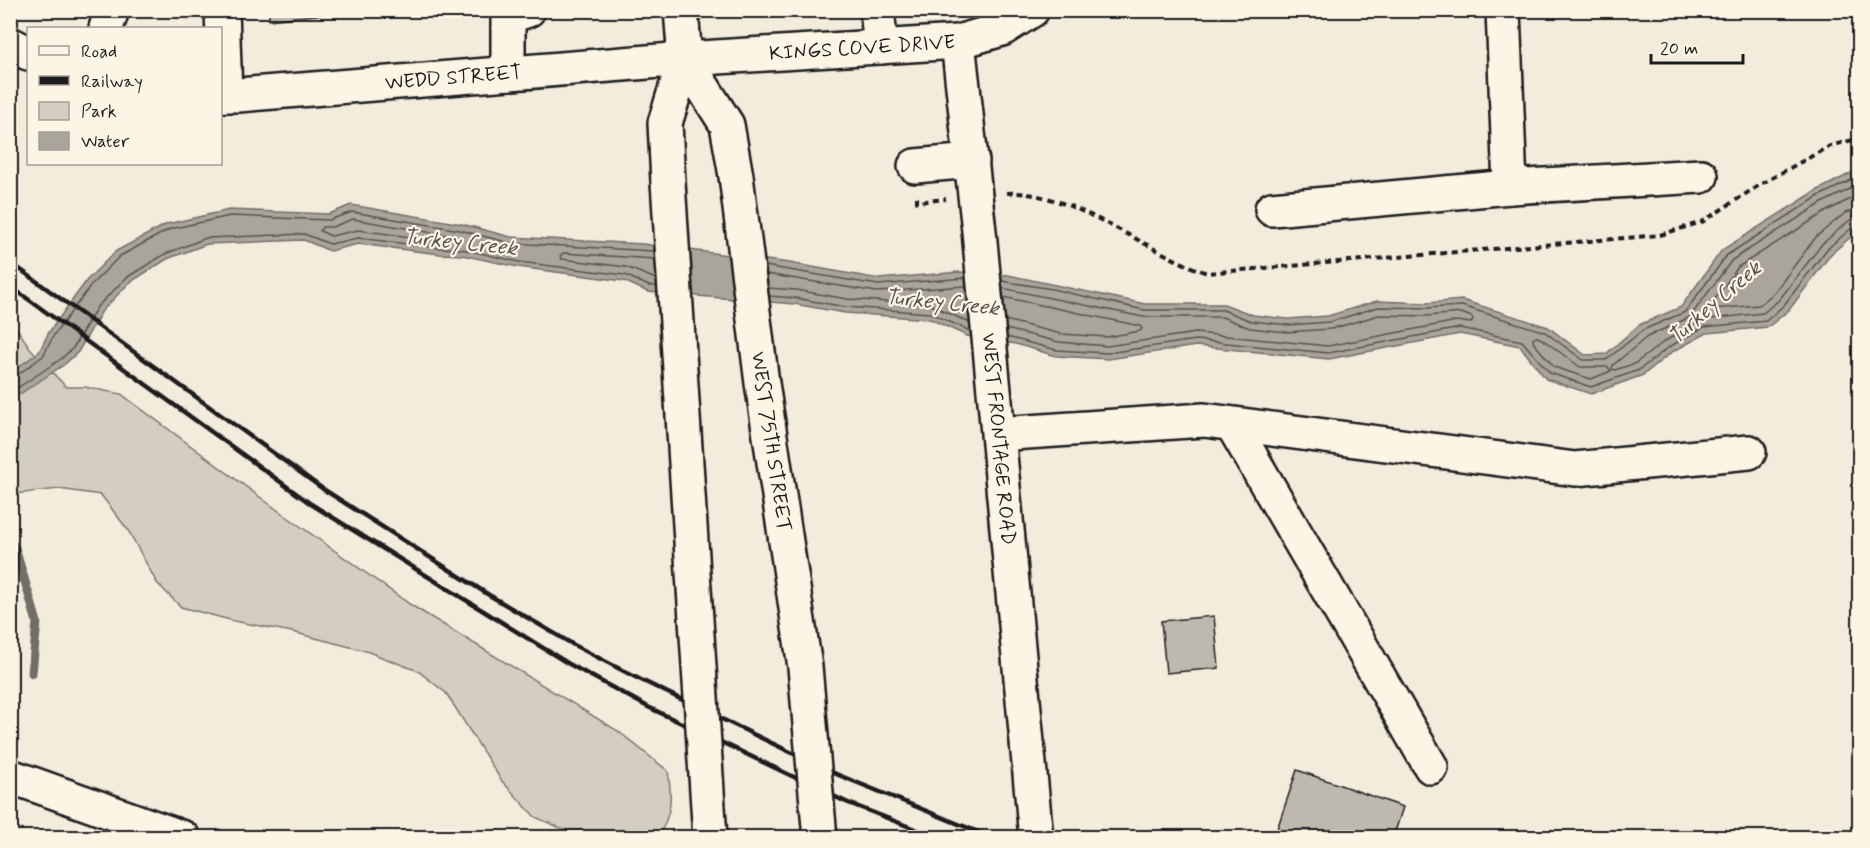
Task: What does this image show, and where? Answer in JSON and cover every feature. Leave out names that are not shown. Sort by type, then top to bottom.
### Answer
[{"type":"main road","points":[[106,27],[112,10]]},
{"type":"main road","points":[[222,10],[223,95]]},
{"type":"main road","points":[[508,73],[508,19],[528,10]]},
{"type":"main road","name":"WEST 75TH STREET","points":[[681,10],[685,59],[665,123],[710,837]]},
{"type":"main road","points":[[877,10],[880,47]]},
{"type":"main road","name":"KINGS COVE DRIVE","points":[[685,59],[958,42],[1002,29],[1032,10]]},
{"type":"main road","points":[[1503,10],[1510,188]]},
{"type":"main road","name":"WEST FRONTAGE ROAD","points":[[958,42],[999,434],[1036,837]]},
{"type":"main road","points":[[10,44],[27,52]]},
{"type":"main road","name":"WEDD STREET","points":[[223,95],[685,59]]},
{"type":"main road","name":"WEST 75TH STREET","points":[[685,59],[726,125],[736,176],[762,383],[805,667],[820,837]]},
{"type":"main road","points":[[915,166],[972,161]]},
{"type":"main road","points":[[1272,209],[1510,188],[1701,176]]},
{"type":"main road","points":[[999,434],[1204,420],[1575,469],[1749,452]]},
{"type":"main road","points":[[1232,424],[1431,766]]},
{"type":"main road","points":[[10,776],[183,837]]},
{"type":"green space","points":[[11,320],[30,348],[66,387],[85,387],[121,394],[411,605],[618,731],[668,771],[670,806],[658,837],[646,838],[611,831],[565,830],[535,817],[501,780],[446,693],[418,671],[366,651],[181,607],[157,583],[128,530],[101,495],[59,489],[14,494],[11,491]]},
{"type":"water","name":"Turkey Creek","points":[[1859,169],[1859,230],[1831,254],[1789,310],[1768,327],[1707,333],[1672,352],[1643,375],[1591,394],[1546,379],[1520,346],[1460,334],[1329,359],[1196,346],[1108,359],[1056,356],[1016,344],[967,336],[930,319],[845,313],[794,304],[648,292],[624,281],[518,267],[462,255],[358,244],[330,251],[304,240],[207,244],[167,259],[129,283],[102,311],[78,352],[65,364],[11,400],[10,373],[39,352],[49,332],[87,280],[116,251],[167,224],[229,210],[329,214],[351,205],[462,224],[511,237],[643,244],[790,263],[879,279],[959,272],[1008,275],[1145,304],[1224,304],[1253,315],[1288,319],[1328,316],[1377,301],[1427,303],[1462,300],[1548,327],[1585,355],[1606,354],[1639,325],[1681,307],[1722,250],[1816,191]]},
{"type":"building","points":[[269,10],[364,10],[269,20]]},
{"type":"building","points":[[1214,616],[1219,668],[1166,673],[1161,621]]},
{"type":"building","points":[[1297,770],[1403,807],[1393,838],[1274,838]]},
{"type":"waterway","points":[[10,540],[15,548],[37,622],[32,673]]},
{"type":"railway","points":[[10,262],[323,489],[489,595],[574,645],[836,774],[993,838]]},
{"type":"railway","points":[[10,286],[311,504],[569,664],[648,707],[846,802],[938,838]]}]
